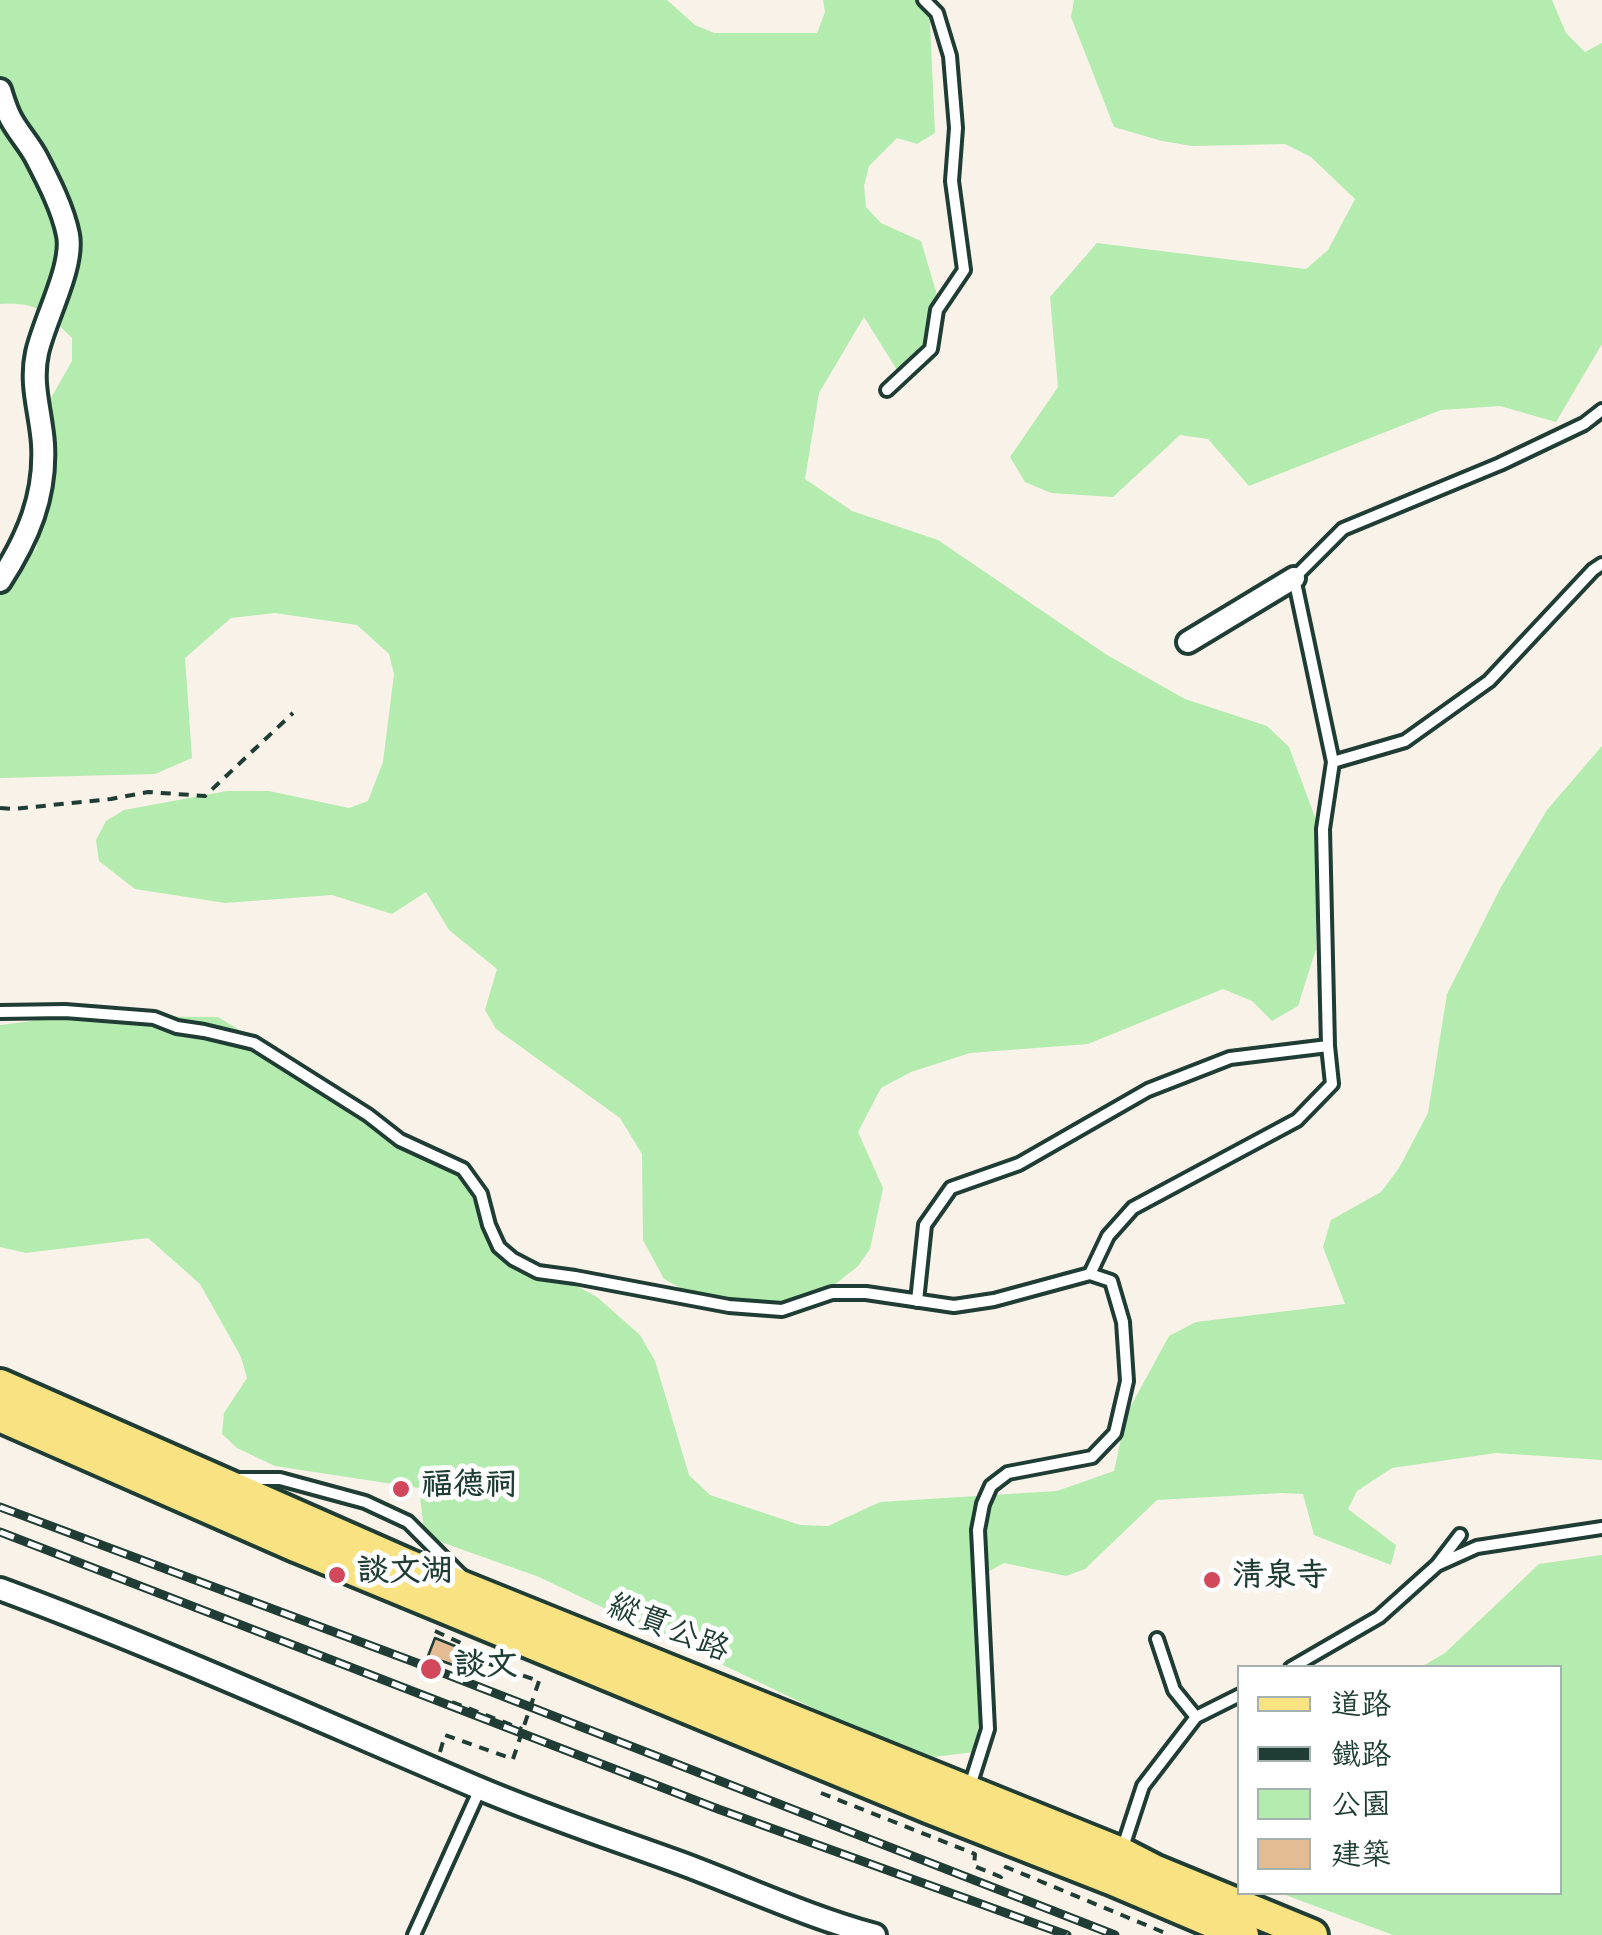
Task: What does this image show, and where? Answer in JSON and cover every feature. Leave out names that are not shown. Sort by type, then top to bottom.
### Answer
[{"type":"main road","name":"縱貫公路","points":[[0,1385],[214,1480],[402,1575],[912,1801],[1116,1866],[1312,1935]]},
{"type":"main road","name":"縱貫公路","points":[[0,1416],[298,1547],[480,1594],[968,1792],[1116,1866]]},
{"type":"street","points":[[0,90],[10,118],[36,156],[69,238],[64,270],[36,353],[33,385],[43,444],[41,484],[32,526],[0,580]]},
{"type":"street","points":[[1188,642],[1294,578]]},
{"type":"street","points":[[0,1590],[201,1669],[480,1789],[834,1924],[875,1935]]},
{"type":"lane","points":[[887,390],[932,350],[938,310],[964,270],[952,181],[956,128],[950,56],[937,13],[924,0]]},
{"type":"lane","points":[[1090,1274],[1108,1236],[1132,1208],[1298,1120],[1332,1084],[1323,829],[1333,762],[1294,578],[1342,530],[1500,464],[1584,424],[1602,410]]},
{"type":"lane","points":[[1333,762],[1405,741],[1489,681],[1602,564]]},
{"type":"lane","points":[[0,1012],[64,1011],[154,1018],[176,1027],[254,1043],[354,1105],[400,1140],[464,1168],[481,1194],[499,1246],[513,1259],[538,1272],[729,1306],[782,1310],[832,1293],[866,1293],[954,1306],[994,1300],[1090,1274],[1111,1281],[1123,1322],[1127,1381],[1115,1434],[1092,1457],[1008,1473],[991,1486],[984,1504],[978,1530],[988,1730],[968,1792]]},
{"type":"lane","points":[[917,1301],[926,1225],[951,1188],[1018,1164],[1148,1090],[1230,1058],[1328,1046]]},
{"type":"lane","points":[[214,1480],[280,1479],[365,1502],[408,1522],[480,1594]]},
{"type":"lane","points":[[1437,1565],[1476,1547],[1602,1528]]},
{"type":"lane","points":[[1296,1665],[1379,1617],[1437,1565],[1460,1535]]},
{"type":"lane","points":[[1157,1639],[1174,1690],[1196,1718]]},
{"type":"lane","points":[[1116,1866],[1143,1786],[1196,1718],[1237,1696]]},
{"type":"lane","points":[[414,1935],[480,1789]]},
{"type":"path","points":[[0,808],[148,792],[204,796],[293,713]]},
{"type":"path","points":[[432,1630],[463,1644],[460,1654],[539,1681],[512,1759],[444,1735]]},
{"type":"path","points":[[452,1702],[522,1729]]},
{"type":"path","points":[[821,1793],[976,1854],[974,1866],[1001,1877],[1006,1867],[1170,1935]]},
{"type":"green space","points":[[0,0],[667,0],[695,25],[714,33],[817,33],[825,12],[823,0],[929,0],[935,133],[917,144],[897,138],[869,166],[864,186],[866,207],[881,223],[921,241],[940,305],[926,360],[897,370],[864,317],[819,393],[805,479],[852,511],[938,540],[1107,655],[1185,699],[1267,726],[1289,747],[1319,828],[1316,949],[1298,1006],[1272,1021],[1252,1001],[1223,989],[1088,1044],[970,1053],[911,1072],[881,1088],[858,1132],[883,1188],[870,1249],[858,1266],[808,1306],[701,1299],[664,1279],[643,1240],[642,1154],[620,1118],[496,1029],[485,1010],[497,969],[449,930],[426,892],[392,914],[332,895],[225,903],[135,889],[99,861],[96,840],[106,821],[124,810],[227,791],[269,791],[349,808],[368,801],[383,762],[394,674],[389,654],[357,625],[275,613],[231,618],[185,658],[192,758],[155,774],[0,778],[0,586],[36,549],[51,463],[51,398],[72,361],[72,338],[41,310],[0,304]]},
{"type":"green space","points":[[1074,0],[1552,0],[1566,33],[1585,52],[1602,43],[1602,344],[1556,422],[1500,406],[1441,410],[1249,486],[1208,439],[1180,435],[1113,497],[1051,493],[1025,482],[1010,457],[1058,387],[1050,297],[1097,243],[1306,269],[1328,250],[1355,199],[1311,157],[1285,144],[1192,146],[1114,127],[1071,17]]},
{"type":"green space","points":[[1602,746],[1602,1460],[1496,1453],[1392,1468],[1357,1491],[1348,1509],[1396,1545],[1391,1565],[1314,1535],[1303,1494],[1282,1493],[1157,1500],[1085,1569],[1066,1576],[1004,1563],[986,1573],[977,1611],[981,1712],[974,1752],[934,1757],[836,1719],[539,1577],[441,1542],[424,1530],[419,1488],[275,1466],[237,1448],[222,1434],[224,1413],[247,1378],[241,1357],[200,1284],[148,1238],[26,1253],[0,1247],[0,1025],[73,1016],[218,1017],[311,1074],[395,1145],[457,1161],[496,1255],[517,1271],[571,1283],[597,1297],[640,1335],[655,1361],[689,1475],[710,1495],[800,1525],[828,1526],[880,1502],[1057,1491],[1114,1471],[1126,1415],[1169,1336],[1196,1322],[1345,1304],[1323,1247],[1331,1220],[1381,1192],[1399,1168],[1428,1113],[1447,994],[1501,887],[1547,810]]},
{"type":"green space","points":[[1602,1555],[1602,1935],[1393,1935],[1285,1895],[1562,1895],[1562,1665],[1424,1665],[1445,1653],[1539,1564]]},
{"type":"building","points":[[435,1638],[460,1648],[453,1665],[428,1656]]},
{"type":"railway","points":[[0,1507],[433,1669],[1115,1935]]},
{"type":"railway","points":[[0,1532],[718,1809],[1067,1935]]},
{"type":"place","name":"福德祠","points":[[401,1489]]},
{"type":"place","name":"談文湖","points":[[337,1575]]},
{"type":"place","name":"清泉寺","points":[[1212,1580]]},
{"type":"place","name":"談文","points":[[431,1669]]}]
